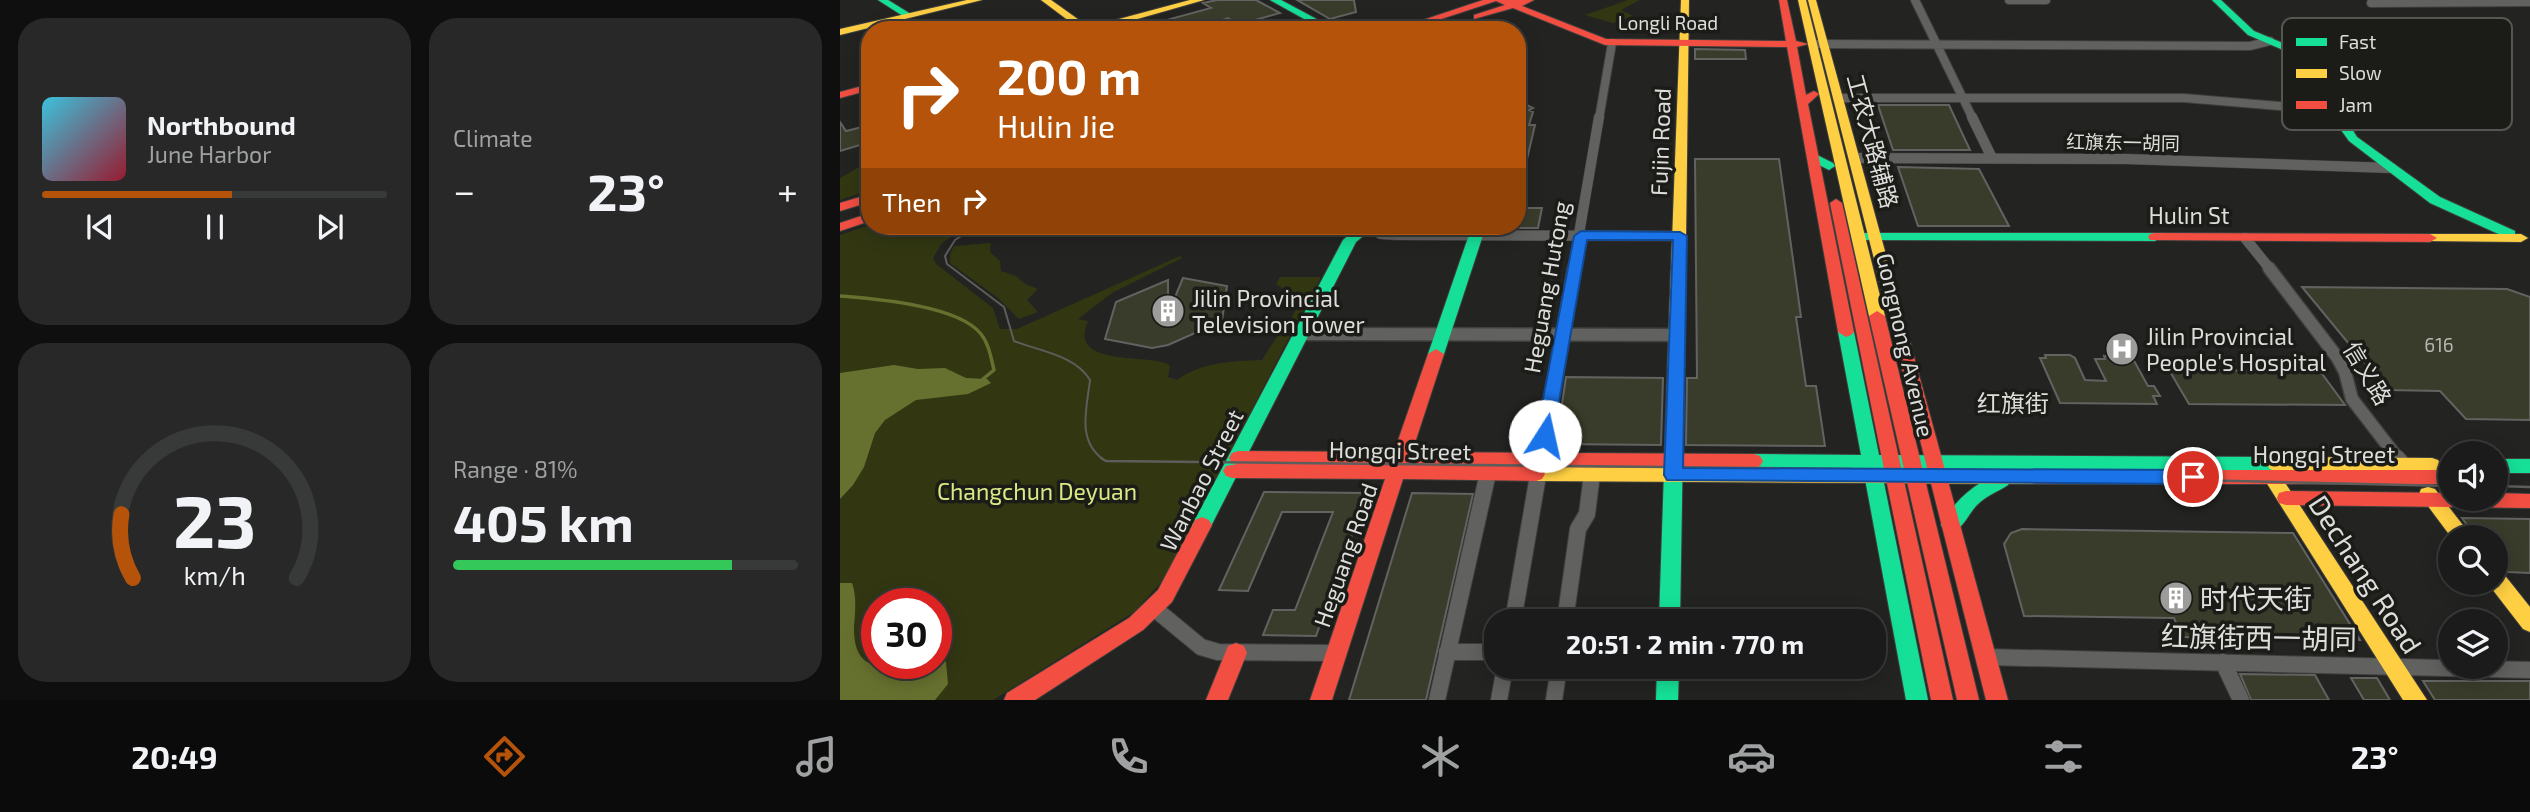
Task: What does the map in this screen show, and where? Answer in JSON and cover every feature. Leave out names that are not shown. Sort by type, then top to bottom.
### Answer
[{"type":"street","points":[[882,0],[909,16]]},
{"type":"street","points":[[887,21],[978,0]]},
{"type":"street","points":[[1045,0],[1074,21]]},
{"type":"street","points":[[1121,21],[1200,0]]},
{"type":"street","points":[[1274,0],[1315,21]]},
{"type":"street","points":[[1426,21],[1492,0]]},
{"type":"street","points":[[1462,21],[1507,3],[1530,0]]},
{"type":"street","name":"Fujin Road","points":[[1669,609],[1685,0]]},
{"type":"street","name":"工农大路辅路","points":[[1783,0],[1838,98],[1844,160],[1875,237],[1997,700]]},
{"type":"street","name":"Gongnong Avenue","points":[[1794,0],[1844,160],[1850,235],[1892,470],[1942,700]]},
{"type":"street","name":"Gongnong Avenue","points":[[1802,0],[1808,44],[1808,99],[1844,160]]},
{"type":"street","name":"工农大路辅路","points":[[1808,44],[1812,0]]},
{"type":"street","points":[[1915,0],[1993,158]]},
{"type":"street","points":[[2009,0],[2046,0]]},
{"type":"street","points":[[2216,0],[2251,33],[2282,46]]},
{"type":"street","points":[[2371,3],[2530,2]]},
{"type":"street","name":"Longli Road","points":[[1507,3],[1612,43],[1808,44]]},
{"type":"street","points":[[840,32],[861,27]]},
{"type":"street","points":[[1808,44],[2250,46],[2270,41]]},
{"type":"street","name":"Heguang Hutong","points":[[1515,609],[1612,43]]},
{"type":"street","points":[[840,95],[861,89]]},
{"type":"street","points":[[1838,98],[2184,98],[2282,107]]},
{"type":"street","points":[[1808,99],[1813,157],[1917,700]]},
{"type":"street","points":[[2345,130],[2391,169],[2450,209],[2525,240]]},
{"type":"street","points":[[1813,157],[1844,160]]},
{"type":"street","name":"红旗东一胡同","points":[[1844,160],[2127,159],[2391,169]]},
{"type":"street","points":[[840,207],[861,201]]},
{"type":"street","points":[[840,227],[861,220]]},
{"type":"street","points":[[1526,233],[1680,236]]},
{"type":"street","name":"Wanbao Street","points":[[1015,700],[1097,650],[1155,609],[1174,584],[1355,235]]},
{"type":"street","name":"Heguang Road","points":[[1321,700],[1475,235]]},
{"type":"street","points":[[1829,244],[1850,235]]},
{"type":"street","name":"Gongnong Avenue","points":[[1850,235],[1912,470],[1968,700]]},
{"type":"street","name":"Hulin St","points":[[1850,235],[2525,240]]},
{"type":"street","name":"信义路","points":[[2245,238],[2307,315],[2312,329],[2346,374],[2347,389],[2352,399],[2403,465]]},
{"type":"street","points":[[1302,334],[1677,335]]},
{"type":"street","name":"Hongqi Street","points":[[1235,464],[1872,470],[2438,465]]},
{"type":"street","name":"Hongqi Street","points":[[1399,465],[1488,473],[1539,466],[1592,474],[1674,468]]},
{"type":"street","points":[[2508,466],[2530,466]]},
{"type":"street","name":"Hongqi Street","points":[[1936,470],[2008,477],[2438,477]]},
{"type":"street","points":[[1437,700],[1488,473]]},
{"type":"street","points":[[1567,609],[1578,529],[1587,514],[1592,474]]},
{"type":"street","points":[[1951,525],[1968,500],[1981,490],[2008,477]]},
{"type":"street","name":"Dechang Road","points":[[2272,477],[2416,700]]},
{"type":"street","points":[[2416,477],[2453,525]]},
{"type":"street","points":[[2508,478],[2530,478]]},
{"type":"street","points":[[2286,498],[2530,501]]},
{"type":"street","points":[[2508,595],[2530,624]]},
{"type":"street","points":[[1155,609],[1201,647],[1236,653],[1336,653]]},
{"type":"street","points":[[1447,652],[1484,652]]},
{"type":"street","points":[[1217,700],[1236,653]]},
{"type":"street","name":"红旗街西一胡同","points":[[1986,657],[2530,670]]},
{"type":"street","points":[[2223,662],[2241,700]]},
{"type":"street","points":[[1499,700],[1503,679]]},
{"type":"street","points":[[1555,700],[1558,679]]},
{"type":"street","points":[[1667,700],[1668,679]]},
{"type":"green space","points":[[1628,0],[1640,0],[1621,10],[1633,16],[1613,23],[1585,15]]},
{"type":"green space","points":[[861,166],[861,193],[840,200],[840,178]]},
{"type":"green space","name":"Changchun Deyuan","points":[[861,228],[861,235],[954,235],[942,243],[933,258],[936,264],[993,308],[1000,329],[1017,329],[1180,256],[1182,258],[1112,293],[1078,319],[1088,321],[1085,336],[1089,347],[1115,357],[1161,362],[1170,366],[1168,377],[1177,380],[1207,366],[1262,360],[1280,332],[1292,332],[1164,579],[1134,612],[993,700],[840,700],[840,235]]},
{"type":"green space","points":[[991,243],[990,252],[1000,261],[1001,271],[1038,289],[1027,300],[1038,312],[1019,319],[998,298],[950,263],[954,246]]},
{"type":"green space","points":[[1280,277],[1321,277],[1299,320],[1291,319],[1301,300],[1276,284]]},
{"type":"shaded area","points":[[894,365],[918,369],[945,368],[966,378],[987,379],[991,383],[968,394],[916,400],[885,420],[875,433],[864,467],[840,499],[840,373]]},
{"type":"shaded area","points":[[840,583],[852,583],[855,599],[854,627],[856,645],[861,657],[861,679],[948,679],[948,684],[935,700],[840,700]]},
{"type":"building","points":[[1217,0],[1256,0],[1280,13],[1258,19],[1261,21],[1233,21],[1228,18],[1219,21],[1163,21],[1211,8],[1203,3]]},
{"type":"building","points":[[1297,0],[1354,0],[1356,12],[1330,19]]},
{"type":"building","points":[[1695,49],[1745,50],[1746,59],[1695,59]]},
{"type":"building","points":[[1526,104],[1533,108],[1529,110],[1533,112],[1529,125],[1535,125],[1526,163]]},
{"type":"building","points":[[1878,105],[1949,105],[1970,150],[1893,150]]},
{"type":"building","points":[[840,122],[846,131],[861,127],[861,145],[840,151]]},
{"type":"building","points":[[1695,159],[1779,159],[1801,317],[1796,317],[1806,386],[1816,386],[1825,446],[1686,445],[1687,378],[1697,378]]},
{"type":"building","points":[[1898,167],[1979,169],[2009,226],[1918,226]]},
{"type":"building","points":[[1526,208],[1542,208],[1538,228],[1526,228]]},
{"type":"building","name":"Jilin Provincial Television Tower","points":[[1183,278],[1227,286],[1222,321],[1168,345],[1152,348],[1105,339],[1116,302],[1168,280],[1168,314]]},
{"type":"building","points":[[2302,287],[2507,289],[2530,297],[2530,420],[2466,419],[2440,391],[2387,390]]},
{"type":"building","points":[[2045,355],[2070,355],[2075,358],[2085,380],[2106,381],[2095,359],[2105,359],[2104,356],[2133,359],[2148,386],[2154,386],[2160,396],[2153,396],[2157,404],[2060,403],[2040,358],[2046,358]]},
{"type":"building","points":[[2169,370],[2320,371],[2345,405],[2189,404]]},
{"type":"building","points":[[1566,377],[1663,378],[1661,445],[1556,444]]},
{"type":"building","points":[[1264,492],[1367,493],[1316,636],[1263,635],[1273,610],[1295,610],[1333,512],[1282,512],[1248,591],[1219,590]]},
{"type":"building","points":[[1412,493],[1473,494],[1426,700],[1349,700]]},
{"type":"building","points":[[2462,518],[2530,519],[2530,573],[2508,572],[2508,525],[2467,525]]},
{"type":"building","name":"时代天街","points":[[2022,529],[2293,533],[2360,640],[2182,637],[2174,618],[2024,616],[2004,544],[2011,533]]},
{"type":"building","points":[[2240,674],[2315,675],[2329,700],[2251,700]]},
{"type":"building","points":[[2351,678],[2377,678],[2390,700],[2364,700]]},
{"type":"building","points":[[2423,681],[2530,681],[2530,700],[2435,700]]},
{"type":"waterway","points":[[840,296],[915,305],[954,316],[970,324],[984,338],[992,361],[994,370],[983,379]]},
{"type":"tram line","points":[[963,235],[955,240],[945,256],[947,264],[1004,307],[1014,341],[1066,359],[1090,380],[1086,434],[1095,452],[1103,459]]},
{"type":"tram line","points":[[1103,459],[1851,469]]},
{"type":"tram line","points":[[2067,477],[2438,486]]},
{"type":"tram line","points":[[2508,486],[2530,487]]},
{"type":"traffic: fast","points":[[882,0],[909,16]]},
{"type":"traffic: fast","points":[[1274,0],[1315,21]]},
{"type":"traffic: fast","points":[[2216,0],[2251,33],[2282,46]]},
{"type":"traffic: fast","points":[[2347,130],[2353,139],[2435,200],[2510,234]]},
{"type":"traffic: fast","points":[[1813,157],[1829,166]]},
{"type":"traffic: fast","points":[[1202,525],[1350,240],[1357,235]]},
{"type":"traffic: fast","points":[[1436,354],[1476,235]]},
{"type":"traffic: fast","points":[[1865,237],[2155,237]]},
{"type":"traffic: fast","points":[[1669,609],[1677,322]]},
{"type":"traffic: fast","points":[[1846,332],[1917,700]]},
{"type":"traffic: fast","points":[[1754,461],[2276,464]]},
{"type":"traffic: fast","points":[[2508,466],[2530,466]]},
{"type":"traffic: fast","points":[[1951,525],[1972,498],[2002,480]]},
{"type":"traffic: fast","points":[[1667,700],[1668,679]]},
{"type":"traffic: slow","points":[[887,21],[978,0]]},
{"type":"traffic: slow","points":[[1045,0],[1074,21]]},
{"type":"traffic: slow","points":[[1121,21],[1200,0]]},
{"type":"traffic: slow","points":[[1677,322],[1685,0]]},
{"type":"traffic: slow","points":[[1802,0],[1877,316]]},
{"type":"traffic: slow","points":[[1812,0],[1892,302]]},
{"type":"traffic: slow","points":[[840,32],[861,27]]},
{"type":"traffic: slow","points":[[2430,238],[2521,238]]},
{"type":"traffic: slow","points":[[2276,464],[2432,465]]},
{"type":"traffic: slow","points":[[1536,474],[2035,477]]},
{"type":"traffic: slow","points":[[2272,477],[2416,700]]},
{"type":"traffic: slow","points":[[2428,494],[2453,525]]},
{"type":"traffic: slow","points":[[2508,595],[2530,623]]},
{"type":"traffic: jam","points":[[1426,21],[1492,0]]},
{"type":"traffic: jam","points":[[1500,0],[1605,42],[1803,44]]},
{"type":"traffic: jam","points":[[1477,17],[1530,0]]},
{"type":"traffic: jam","points":[[1783,0],[1846,332]]},
{"type":"traffic: jam","points":[[840,95],[861,89]]},
{"type":"traffic: jam","points":[[1803,103],[1814,94]]},
{"type":"traffic: jam","points":[[840,207],[861,201]]},
{"type":"traffic: jam","points":[[1836,203],[1942,700]]},
{"type":"traffic: jam","points":[[840,227],[861,220]]},
{"type":"traffic: jam","points":[[2155,237],[2430,238]]},
{"type":"traffic: jam","points":[[1892,302],[1997,700]]},
{"type":"traffic: jam","points":[[1877,316],[1968,700]]},
{"type":"traffic: jam","points":[[1321,700],[1436,354]]},
{"type":"traffic: jam","points":[[1238,458],[1754,461]]},
{"type":"traffic: jam","points":[[1232,471],[1536,474]]},
{"type":"traffic: jam","points":[[2035,477],[2438,477]]},
{"type":"traffic: jam","points":[[2286,498],[2530,501]]},
{"type":"traffic: jam","points":[[1015,700],[1136,624],[1165,596],[1202,525]]},
{"type":"traffic: jam","points":[[1217,700],[1236,653]]},
{"type":"place","name":"Jilin Provincial Television Tower","points":[[1168,311]]},
{"type":"place","name":"Jilin Provincial People's Hospital","points":[[2122,349]]},
{"type":"place","name":"时代天街","points":[[2176,598]]},
{"type":"district","name":"红旗街","points":[[2013,402]]},
{"type":"route","points":[[1545,436],[1581,236],[1680,236],[1674,475],[2193,477]]}]
